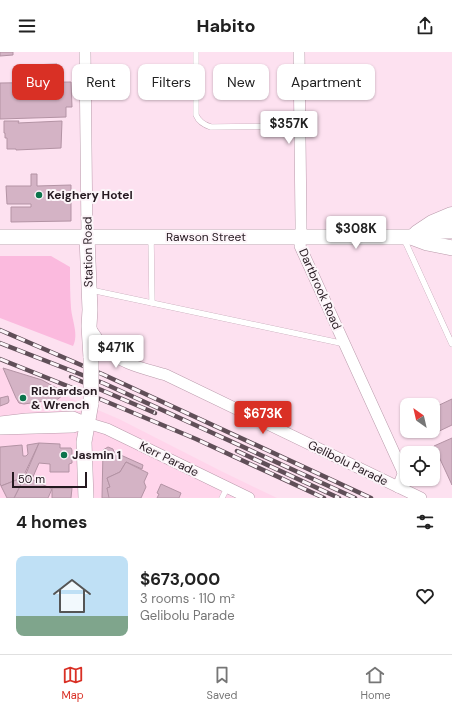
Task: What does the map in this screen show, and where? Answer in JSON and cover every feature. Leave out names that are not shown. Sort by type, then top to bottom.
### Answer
[{"type":"highway","points":[[411,237],[452,217]]},
{"type":"main road","name":"Rawson Street","points":[[0,237],[411,237],[436,231],[452,231]]},
{"type":"main road","name":"Station Road","points":[[86,498],[84,442],[91,403],[90,310],[87,237]]},
{"type":"main road","name":"Rawson Street","points":[[411,237],[427,243],[452,248]]},
{"type":"street","name":"Station Road","points":[[85,52],[87,237]]},
{"type":"street","name":"Dartbrook Road","points":[[299,52],[300,246],[402,470],[403,474],[398,487]]},
{"type":"street","name":"Gelibolu Parade","points":[[89,326],[101,344],[111,354],[136,366],[166,375],[421,498]]},
{"type":"street","name":"Kerr Parade","points":[[0,422],[69,416],[73,417],[87,424],[114,432],[249,498]]},
{"type":"street","name":"Kerr Parade","points":[[0,429],[74,427],[87,424]]},
{"type":"lane","points":[[196,52],[196,114],[203,124],[211,127],[300,126]]},
{"type":"lane","points":[[151,237],[152,303]]},
{"type":"lane","points":[[411,237],[452,344]]},
{"type":"lane","points":[[88,289],[345,344]]},
{"type":"lane","points":[[222,498],[227,488]]},
{"type":"shaded area","points":[[0,256],[51,256],[70,267],[71,308],[75,332],[75,342],[73,346],[0,318]]},
{"type":"shaded area","points":[[0,368],[119,419],[277,498],[0,498]]},
{"type":"building","points":[[0,52],[13,52],[13,55],[0,56]]},
{"type":"building","points":[[64,82],[71,82],[72,107],[66,107],[66,117],[0,119],[0,83],[12,83],[12,100],[64,100]]},
{"type":"building","points":[[4,121],[19,121],[18,123],[62,121],[61,148],[7,149],[7,138],[5,138],[4,133]]},
{"type":"building","name":"Keighery Hotel","points":[[31,174],[37,174],[37,186],[71,185],[71,221],[11,222],[11,207],[31,207],[31,204],[7,204],[6,186],[31,186]]},
{"type":"building","points":[[3,368],[42,380],[64,392],[63,395],[58,399],[24,404],[19,403]]},
{"type":"building","points":[[8,396],[8,403],[0,406],[0,398]]},
{"type":"building","points":[[452,399],[452,425],[440,431],[440,405]]},
{"type":"building","points":[[452,438],[452,485],[440,459],[440,446],[434,446]]},
{"type":"building","points":[[39,443],[24,475],[19,479],[1,486],[0,447],[22,445],[23,456],[26,456],[28,454],[27,445]]},
{"type":"building","points":[[39,443],[60,444],[60,448],[71,448],[72,463],[69,464],[69,472],[50,472],[50,464],[39,463],[32,479],[25,476]]},
{"type":"building","points":[[108,447],[113,449],[114,452],[143,465],[142,469],[126,462],[120,472],[107,478],[110,487],[107,488],[110,497],[102,498],[103,450]]},
{"type":"building","points":[[126,462],[148,473],[144,482],[146,487],[141,498],[109,498],[107,488],[110,487],[107,478],[120,472]]},
{"type":"building","points":[[25,476],[52,489],[48,498],[14,498]]},
{"type":"building","points":[[19,479],[22,482],[14,498],[7,498],[1,486]]},
{"type":"building","points":[[161,484],[181,493],[179,498],[157,498],[159,494],[157,493]]},
{"type":"building","points":[[52,488],[72,488],[71,498],[52,498]]},
{"type":"railway","points":[[0,330],[102,374],[371,498]]},
{"type":"railway","points":[[0,343],[103,383],[355,498]]},
{"type":"railway","points":[[0,359],[196,439],[324,498]]},
{"type":"railway","points":[[71,377],[155,413]]},
{"type":"railway","points":[[237,451],[339,498]]},
{"type":"place","name":"Keighery Hotel","points":[[39,195]]},
{"type":"place","name":"Richardson & Wrench","points":[[23,398]]},
{"type":"place","name":"Jasmin 1","points":[[64,455]]}]
